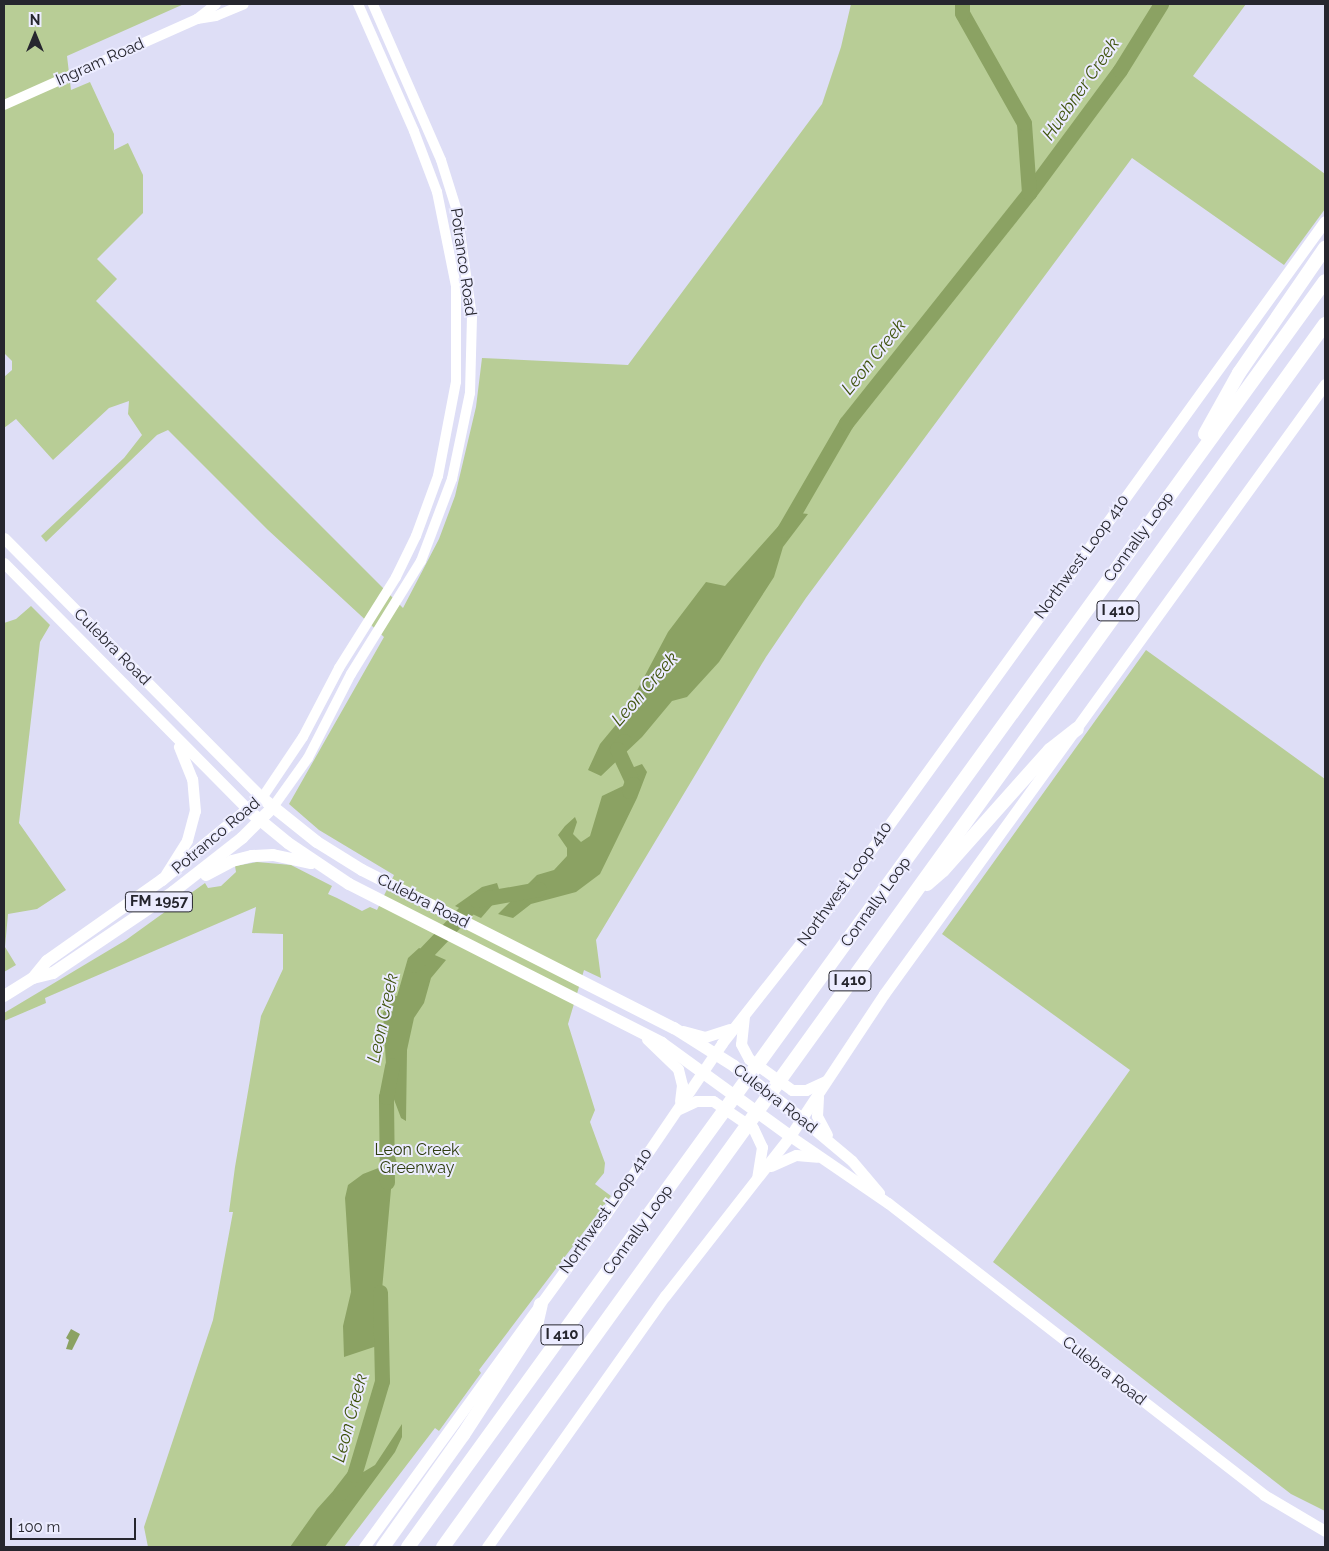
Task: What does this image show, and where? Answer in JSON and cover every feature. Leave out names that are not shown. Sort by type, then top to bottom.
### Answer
[{"type":"highway","points":[[1170,496],[1239,373],[1325,248]]},
{"type":"highway","name":"Connally Loop","points":[[408,1547],[1325,281]]},
{"type":"highway","name":"Connally Loop","points":[[443,1547],[1325,324]]},
{"type":"highway","points":[[911,897],[943,870],[1042,758],[1076,729]]},
{"type":"highway","points":[[383,1547],[463,1435],[537,1321],[541,1304]]},
{"type":"main road","name":"Northwest Loop 410","points":[[364,1547],[541,1304],[732,1029],[839,894],[1325,221]]},
{"type":"main road","points":[[487,1547],[656,1309],[790,1136],[889,987],[1325,384]]},
{"type":"main road","name":"Culebra Road","points":[[4,538],[262,798],[329,850],[383,881],[674,1028],[714,1054],[838,1148],[888,1203]]},
{"type":"main road","name":"Culebra Road","points":[[4,563],[175,739],[249,811],[319,865],[374,898],[638,1031],[702,1072],[820,1158],[888,1203],[1264,1495],[1325,1532]]},
{"type":"main road","points":[[162,880],[187,840],[194,812],[192,779],[175,739]]},
{"type":"main road","name":"Potranco Road","points":[[33,978],[47,961],[162,880],[249,811],[262,798]]},
{"type":"main road","name":"Potranco Road","points":[[33,978],[53,973],[173,892],[260,821],[273,807]]},
{"type":"main road","points":[[173,892],[191,885],[227,863],[252,856],[286,857],[319,865]]},
{"type":"main road","name":"FM 1957","points":[[4,996],[33,978]]},
{"type":"main road","points":[[746,1012],[741,1040],[749,1059],[792,1090],[806,1090],[827,1079]]},
{"type":"main road","points":[[674,1028],[705,1037],[732,1029]]},
{"type":"main road","points":[[638,1031],[678,1069],[682,1089],[674,1113]]},
{"type":"main road","points":[[821,1090],[817,1102],[818,1120],[838,1148]]},
{"type":"main road","points":[[674,1113],[692,1102],[709,1100],[749,1124],[761,1142],[756,1179]]},
{"type":"main road","points":[[756,1179],[787,1157],[804,1154],[820,1158]]},
{"type":"street","name":"Ingram Road","points":[[4,105],[197,19],[216,4]]},
{"type":"street","name":"Ingram Road","points":[[197,19],[216,16],[244,4]]},
{"type":"street","name":"Potranco Road","points":[[262,798],[294,753],[339,668],[396,577],[432,496],[450,423],[458,342],[453,265],[437,192],[405,111],[358,4]]},
{"type":"street","name":"Potranco Road","points":[[273,807],[308,758],[352,674],[409,584],[446,500],[465,426],[472,341],[468,274],[452,193],[419,105],[373,4]]},
{"type":"street","points":[[405,111],[419,105]]},
{"type":"street","points":[[450,423],[465,426]]},
{"type":"street","points":[[396,577],[409,584]]},
{"type":"green space","name":"Leon Creek Greenway","points":[[4,4],[184,4],[67,56],[71,90],[90,82],[114,134],[114,150],[128,143],[143,175],[143,213],[97,259],[117,279],[96,301],[403,608],[439,539],[455,496],[476,407],[482,358],[628,365],[822,104],[841,47],[851,4],[1246,4],[1193,76],[1325,174],[1325,209],[1284,265],[1132,158],[806,598],[766,657],[596,940],[601,978],[584,970],[568,1024],[595,1110],[590,1122],[605,1163],[604,1173],[595,1184],[611,1196],[479,1370],[481,1373],[439,1431],[435,1428],[344,1547],[148,1547],[144,1527],[213,1320],[233,1212],[229,1212],[235,1167],[261,1016],[283,969],[283,934],[252,933],[256,907],[45,998],[46,1003],[4,1021],[4,1013],[126,940],[205,883],[208,888],[221,886],[236,872],[235,866],[257,862],[291,865],[332,886],[328,894],[362,911],[370,907],[377,910],[394,875],[319,830],[289,804],[384,637],[268,530],[168,430],[157,435],[46,542],[41,536],[124,458],[142,435],[128,414],[129,401],[109,408],[53,460],[16,419],[4,428],[4,377],[12,370],[12,361],[4,353]]},
{"type":"green space","points":[[31,606],[50,625],[40,642],[19,823],[66,890],[37,909],[8,914],[5,947],[16,965],[4,972],[4,623],[16,619]]},
{"type":"green space","points":[[1146,650],[1325,779],[1325,1511],[1291,1494],[993,1262],[1130,1070],[942,934]]},
{"type":"water","points":[[791,512],[808,514],[783,547],[774,577],[719,662],[687,697],[672,701],[642,737],[601,776],[588,770],[600,744],[624,715],[668,632],[706,582],[725,586]]},
{"type":"water","points":[[642,764],[647,772],[637,798],[600,874],[576,892],[531,904],[513,918],[498,914],[537,875],[554,870],[567,856],[567,848],[558,835],[565,826],[575,817],[577,822],[573,834],[581,842],[590,836],[602,796],[623,786],[629,769]]},
{"type":"water","points":[[497,883],[501,895],[481,918],[455,906],[482,887]]},
{"type":"water","points":[[419,948],[446,960],[431,978],[424,1003],[414,1018],[407,1050],[406,1121],[401,1118],[387,1081],[383,1013],[392,997],[397,996],[408,958]]},
{"type":"water","points":[[393,1150],[399,1170],[392,1178],[377,1346],[344,1357],[343,1326],[351,1292],[345,1198],[348,1185],[363,1174],[381,1167]]},
{"type":"water","points":[[71,1329],[80,1334],[72,1350],[66,1349],[69,1340],[66,1338]]},
{"type":"water","points":[[402,1424],[402,1437],[395,1452],[325,1547],[290,1547],[317,1509],[335,1489],[375,1465]]},
{"type":"waterway","name":"Leon Creek","points":[[784,530],[846,423],[1029,193],[1024,123],[962,13],[962,4]]},
{"type":"waterway","name":"Huebner Creek","points":[[1029,193],[1120,70],[1161,4]]},
{"type":"waterway","name":"Leon Creek","points":[[624,741],[617,749],[633,784],[629,791]]},
{"type":"waterway","name":"Leon Creek","points":[[414,965],[476,900],[539,889]]},
{"type":"waterway","name":"Leon Creek","points":[[387,1182],[386,1097],[392,1066]]},
{"type":"waterway","name":"Leon Creek","points":[[340,1493],[354,1475],[382,1381],[380,1292]]}]
